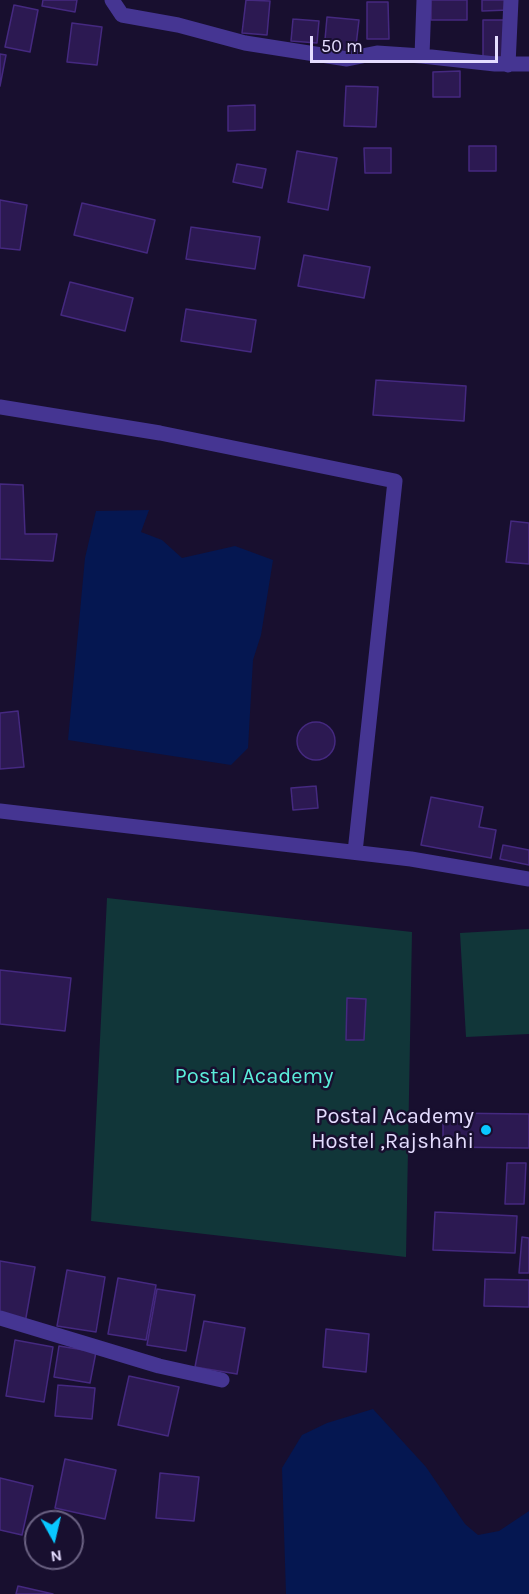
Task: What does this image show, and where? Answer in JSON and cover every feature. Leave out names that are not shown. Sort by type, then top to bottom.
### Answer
[{"type":"street","points":[[112,0],[122,15],[178,25],[245,43],[346,59],[377,53],[529,64]]},
{"type":"street","points":[[422,56],[424,0]]},
{"type":"street","points":[[508,64],[511,0]]},
{"type":"street","points":[[0,407],[160,433],[395,481],[355,852]]},
{"type":"street","points":[[0,811],[411,859],[529,879]]},
{"type":"street","points":[[0,1318],[159,1366],[222,1380]]},
{"type":"green space","name":"Postal Academy","points":[[107,898],[412,932],[406,1257],[91,1221]]},
{"type":"green space","points":[[529,929],[529,1034],[466,1037],[460,933]]},
{"type":"shaded area","points":[[149,510],[141,532],[162,540],[182,558],[235,546],[273,560],[261,635],[253,660],[248,748],[231,765],[68,740],[85,558],[96,511]]},
{"type":"shaded area","points":[[373,1409],[426,1467],[465,1524],[478,1535],[499,1531],[529,1511],[529,1594],[286,1594],[282,1468],[302,1435],[327,1423]]},
{"type":"building","points":[[43,0],[77,0],[75,12],[42,6]]},
{"type":"building","points":[[246,0],[270,1],[267,35],[242,33]]},
{"type":"building","points":[[431,0],[467,0],[467,20],[431,20]]},
{"type":"building","points":[[482,0],[509,0],[509,10],[482,11]]},
{"type":"building","points":[[367,2],[388,2],[389,39],[367,39]]},
{"type":"building","points":[[14,5],[38,10],[30,52],[5,47]]},
{"type":"building","points":[[327,17],[359,20],[355,54],[324,51]]},
{"type":"building","points":[[293,19],[319,21],[317,43],[291,41]]},
{"type":"building","points":[[483,20],[504,20],[505,57],[483,57]]},
{"type":"building","points":[[72,23],[102,27],[97,65],[67,62]]},
{"type":"building","points":[[0,54],[6,55],[0,86]]},
{"type":"building","points":[[460,71],[460,97],[433,97],[433,72]]},
{"type":"building","points":[[346,86],[378,87],[376,127],[344,126]]},
{"type":"building","points":[[255,105],[255,130],[228,131],[228,106]]},
{"type":"building","points":[[469,146],[496,146],[496,171],[469,171]]},
{"type":"building","points":[[364,148],[391,148],[391,173],[365,173]]},
{"type":"building","points":[[297,151],[337,158],[328,210],[288,202]]},
{"type":"building","points":[[237,164],[266,169],[262,188],[233,182]]},
{"type":"building","points":[[0,200],[27,205],[20,250],[0,248]]},
{"type":"building","points":[[82,203],[155,220],[147,253],[74,235]]},
{"type":"building","points":[[191,227],[260,237],[255,269],[186,259]]},
{"type":"building","points":[[304,255],[370,267],[364,298],[298,286]]},
{"type":"building","points":[[70,282],[133,298],[125,331],[61,315]]},
{"type":"building","points":[[186,309],[256,320],[251,352],[181,341]]},
{"type":"building","points":[[376,380],[466,386],[464,421],[373,415]]},
{"type":"building","points":[[0,484],[23,485],[25,534],[57,534],[53,561],[0,559]]},
{"type":"building","points":[[511,521],[529,523],[529,564],[506,562]]},
{"type":"building","points":[[18,711],[24,767],[0,769],[0,713]]},
{"type":"building","points":[[316,722],[329,728],[335,741],[329,754],[316,760],[303,754],[297,741],[303,728]]},
{"type":"building","points":[[316,786],[318,808],[293,810],[291,788]]},
{"type":"building","points":[[431,797],[483,807],[479,827],[496,830],[491,858],[421,845]]},
{"type":"building","points":[[503,845],[529,850],[529,865],[500,859]]},
{"type":"building","points":[[0,970],[71,978],[65,1031],[0,1024]]},
{"type":"building","points":[[347,998],[366,999],[364,1040],[346,1040]]},
{"type":"building","name":"Postal Academy Hostel ,Rajshahi","points":[[443,1113],[529,1114],[529,1148],[443,1147]]},
{"type":"building","points":[[507,1163],[526,1163],[524,1204],[505,1204]]},
{"type":"building","points":[[435,1212],[517,1216],[515,1253],[433,1250]]},
{"type":"building","points":[[522,1237],[529,1238],[529,1273],[519,1273]]},
{"type":"building","points":[[0,1261],[35,1267],[25,1323],[0,1318]]},
{"type":"building","points":[[67,1270],[105,1277],[96,1332],[57,1326]]},
{"type":"building","points":[[118,1278],[156,1285],[146,1340],[108,1334]]},
{"type":"building","points":[[485,1279],[529,1280],[529,1307],[484,1306]]},
{"type":"building","points":[[157,1289],[195,1295],[186,1351],[147,1345]]},
{"type":"building","points":[[204,1321],[245,1328],[237,1374],[195,1367]]},
{"type":"building","points":[[326,1329],[369,1334],[366,1372],[323,1367]]},
{"type":"building","points":[[15,1340],[53,1347],[44,1402],[6,1396]]},
{"type":"building","points":[[59,1346],[96,1352],[90,1383],[54,1377]]},
{"type":"building","points":[[129,1376],[179,1387],[168,1436],[118,1425]]},
{"type":"building","points":[[58,1385],[95,1388],[92,1419],[55,1416]]},
{"type":"building","points":[[65,1459],[116,1470],[105,1519],[84,1514],[84,1510],[55,1508]]},
{"type":"building","points":[[160,1473],[199,1477],[194,1521],[156,1518]]},
{"type":"building","points":[[0,1478],[33,1486],[28,1510],[24,1510],[22,1535],[0,1530]]},
{"type":"building","points":[[18,1586],[53,1594],[16,1594]]},
{"type":"place","name":"Postal Academy Hostel ,Rajshahi","points":[[486,1130]]}]
